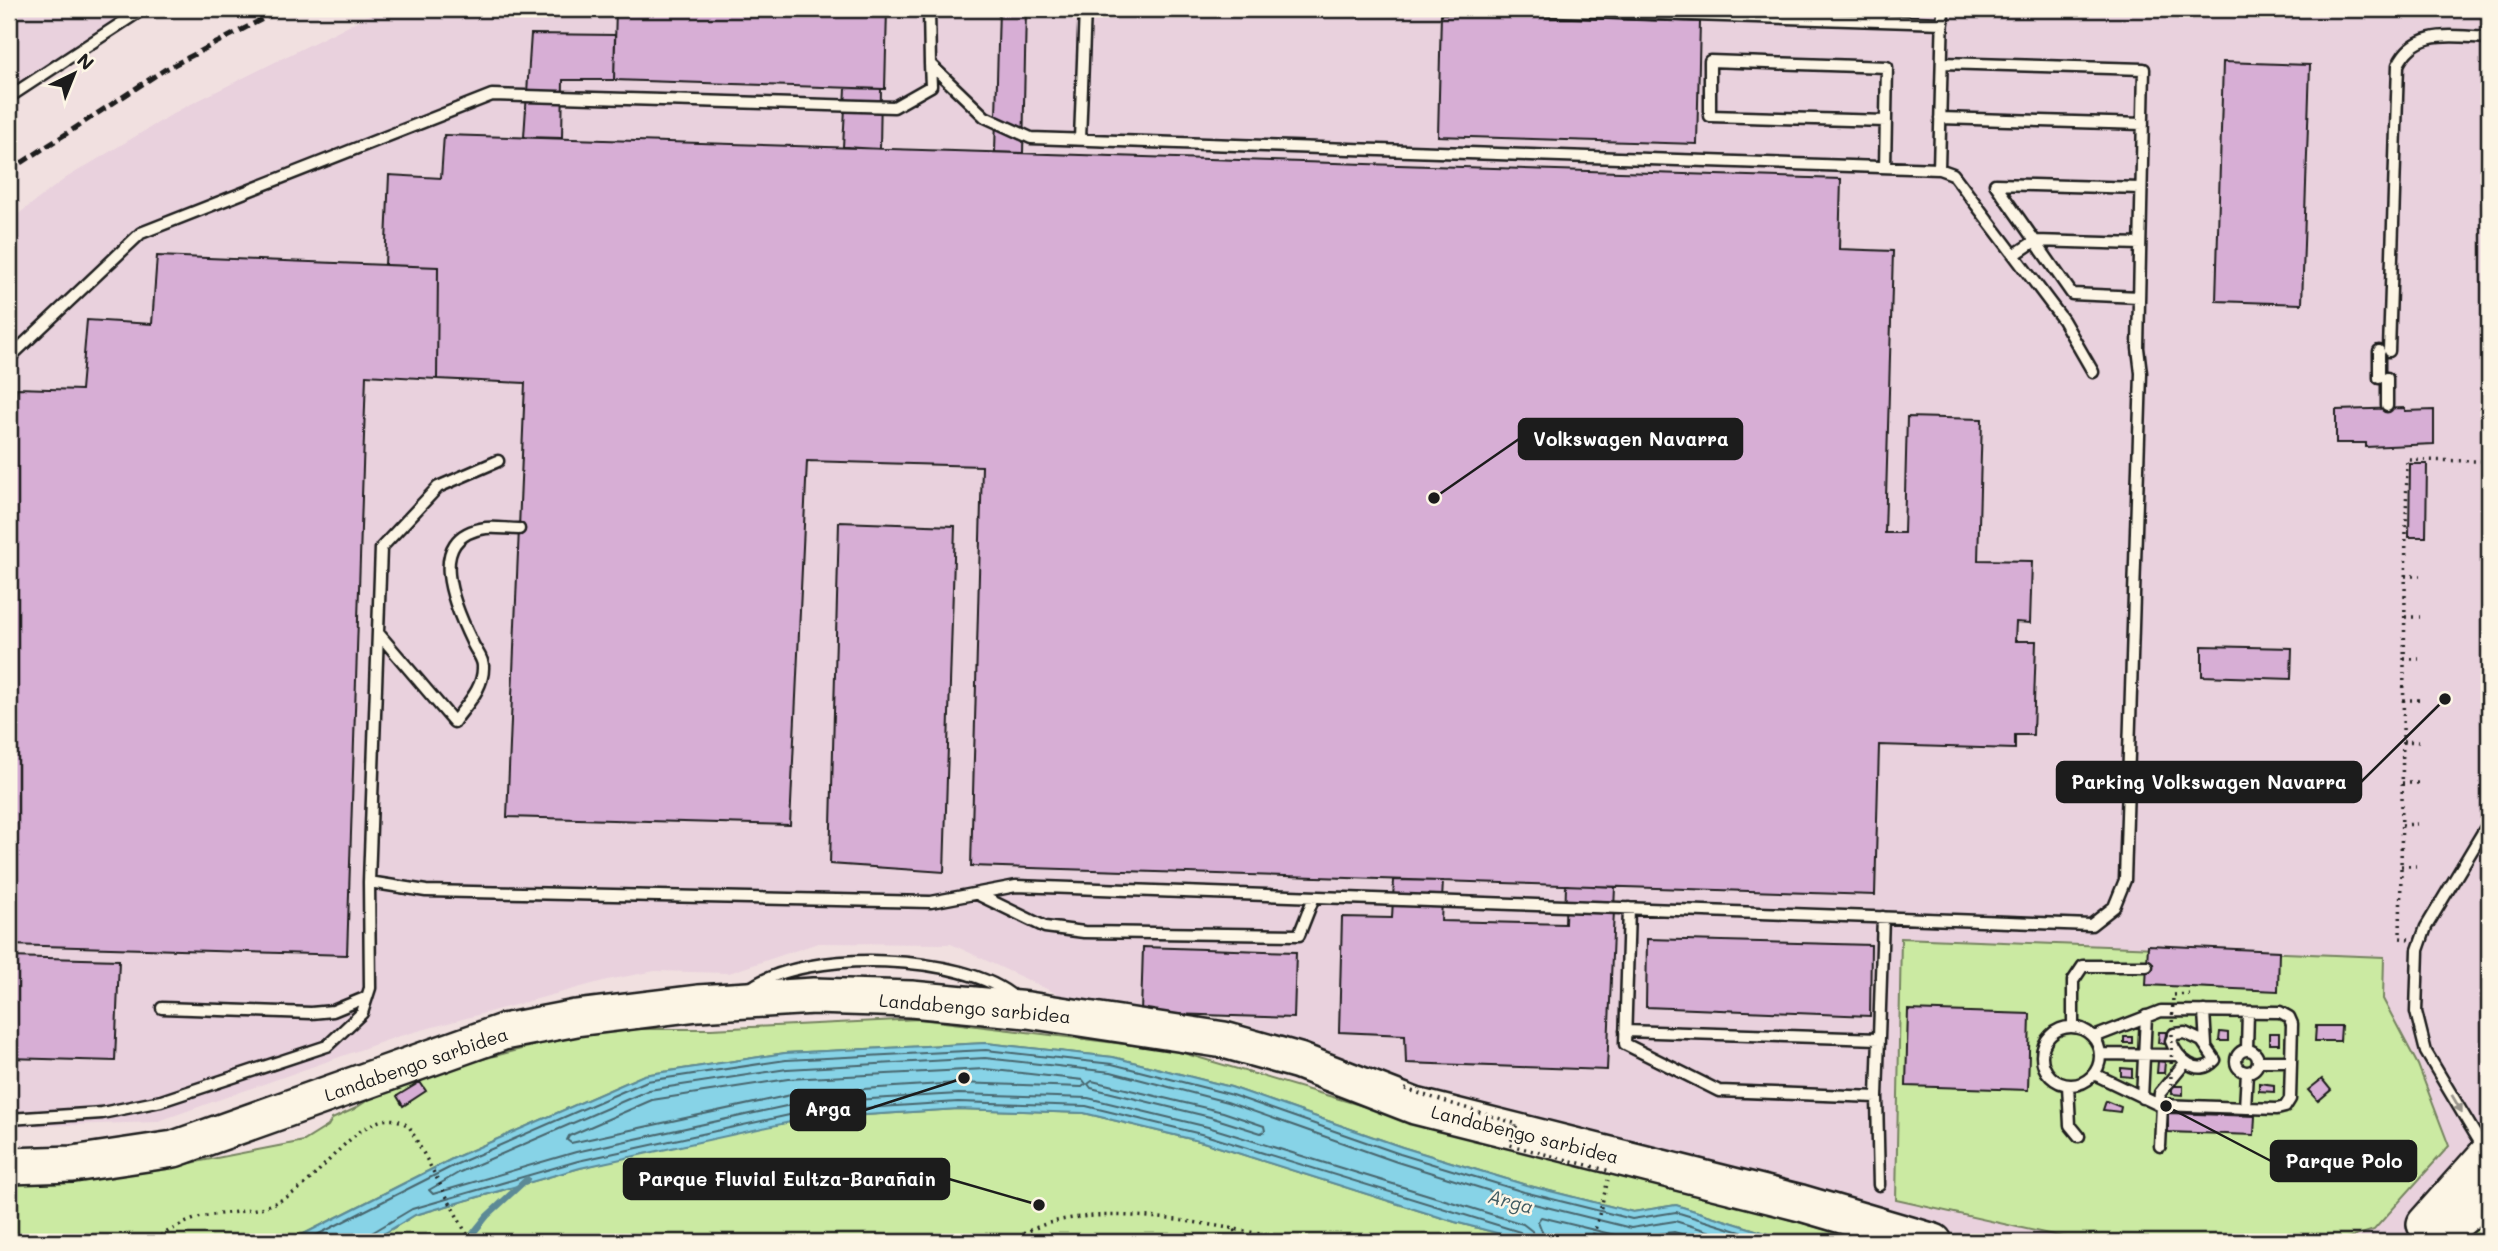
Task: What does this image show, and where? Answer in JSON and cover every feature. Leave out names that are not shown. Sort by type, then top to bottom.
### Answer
[{"type":"highway","name":"Landabengo sarbidea","points":[[9,1166],[73,1164],[174,1149],[503,1032],[576,1018],[732,1001],[814,996],[911,999],[1028,1010],[1224,1040],[1299,1061],[1415,1106],[1801,1203],[1934,1242]]},
{"type":"highway","points":[[2426,1236],[2477,1196],[2488,1159]]},
{"type":"highway","points":[[2426,1236],[2488,1159]]},
{"type":"lane","points":[[9,97],[143,9]]},
{"type":"lane","points":[[9,358],[141,233],[492,96],[894,107],[932,86],[929,9]]},
{"type":"lane","points":[[1080,139],[1085,9]]},
{"type":"lane","points":[[1146,9],[1167,9]]},
{"type":"lane","points":[[1501,9],[1943,23]]},
{"type":"lane","points":[[1939,169],[1943,9]]},
{"type":"lane","points":[[2387,406],[2383,378],[2398,65],[2404,53],[2418,40],[2436,36],[2489,38]]},
{"type":"lane","points":[[1885,167],[1886,121],[1887,67],[1710,61],[1710,116],[1886,121]]},
{"type":"lane","points":[[369,882],[426,891],[931,902],[1016,886],[2091,925],[2114,907],[2125,880],[2141,373],[2139,296],[2144,69],[1941,63]]},
{"type":"lane","points":[[930,64],[985,117],[1031,138],[1939,169],[1953,174],[2063,320],[2094,372]]},
{"type":"lane","points":[[1940,118],[2143,124]]},
{"type":"lane","points":[[2139,296],[2072,295],[1996,184],[2141,188]]},
{"type":"lane","points":[[2014,255],[2035,240],[2140,244]]},
{"type":"lane","points":[[9,1119],[102,1113],[149,1103],[327,1046],[362,1013],[370,988],[369,882],[381,548],[438,487],[498,461]]},
{"type":"lane","points":[[379,634],[454,722],[481,684],[483,663],[471,642],[448,582],[447,565],[452,551],[465,536],[485,528],[519,529]]},
{"type":"lane","points":[[2488,1159],[2426,1052],[2416,1012],[2418,950],[2431,917],[2489,822]]},
{"type":"lane","points":[[976,894],[1045,927],[1084,932],[1299,935],[1314,897]]},
{"type":"lane","points":[[1629,908],[1625,1044],[1719,1091],[1877,1097]]},
{"type":"lane","points":[[1879,1185],[1877,1097],[1883,918]]},
{"type":"lane","points":[[2073,1026],[2073,981],[2083,965],[2147,966]]},
{"type":"lane","points":[[162,1007],[311,1013],[333,1011],[367,997]]},
{"type":"lane","points":[[2094,1037],[2161,1011],[2280,1012],[2288,1017],[2292,1024],[2290,1099],[2286,1107],[2160,1105],[2094,1074]]},
{"type":"lane","points":[[2204,1011],[2206,1048]]},
{"type":"lane","points":[[2247,1049],[2248,1012]]},
{"type":"lane","points":[[2142,1098],[2146,1016]]},
{"type":"lane","points":[[2073,1026],[2094,1037],[2099,1054],[2094,1074],[2079,1084],[2068,1085],[2049,1076],[2041,1056],[2044,1044],[2051,1034],[2061,1028],[2073,1026]]},
{"type":"lane","points":[[1625,1031],[1879,1039]]},
{"type":"lane","points":[[2215,1060],[2202,1041],[2185,1033],[2174,1034],[2171,1041],[2176,1055],[2185,1063],[2203,1068],[2215,1060],[2236,1061]]},
{"type":"lane","points":[[2247,1049],[2239,1053],[2236,1061],[2239,1069],[2247,1072],[2255,1069],[2259,1061]]},
{"type":"lane","points":[[2247,1049],[2255,1053],[2259,1061]]},
{"type":"lane","points":[[2099,1054],[2176,1055]]},
{"type":"lane","points":[[2259,1061],[2291,1061]]},
{"type":"lane","points":[[2160,1146],[2160,1093],[2185,1063]]},
{"type":"lane","points":[[2245,1108],[2247,1072]]},
{"type":"lane","points":[[2068,1085],[2070,1125],[2079,1136]]},
{"type":"path","points":[[2418,950],[2410,950],[2409,939],[2400,938],[2407,460],[2482,461]]},
{"type":"path","points":[[2405,576],[2420,576]]},
{"type":"path","points":[[2405,617],[2420,617]]},
{"type":"path","points":[[2404,659],[2419,659]]},
{"type":"path","points":[[2403,700],[2420,700]]},
{"type":"path","points":[[2403,741],[2419,742]]},
{"type":"path","points":[[2402,783],[2418,783]]},
{"type":"path","points":[[2402,825],[2417,824]]},
{"type":"path","points":[[2401,866],[2416,866]]},
{"type":"path","points":[[2170,1113],[2173,995],[2192,995]]},
{"type":"path","points":[[1405,1089],[1517,1124],[1510,1145],[1610,1171],[1592,1242]]},
{"type":"path","points":[[148,1242],[201,1217],[240,1214],[281,1202],[303,1186],[323,1164],[362,1131],[386,1118],[402,1120],[410,1128],[466,1233],[478,1242]]},
{"type":"path","points":[[1012,1242],[1020,1235],[1054,1221],[1091,1214],[1234,1230],[1301,1242]]},
{"type":"path","points":[[1234,1230],[1242,1242]]},
{"type":"shaded area","points":[[9,9],[157,9],[9,103]]},
{"type":"shaded area","points":[[381,9],[2489,9],[2489,1242],[1903,1242],[1350,1064],[1224,1016],[1141,1013],[1068,999],[951,944],[818,943],[729,973],[655,971],[607,980],[396,1037],[156,1122],[9,1127],[9,221],[66,178],[181,109]]},
{"type":"green space","points":[[1901,938],[2384,957],[2383,999],[2418,1065],[2449,1146],[2374,1230],[2337,1242],[2085,1242],[1896,1200]]},
{"type":"green space","points":[[919,1019],[1173,1050],[1397,1116],[1684,1190],[1870,1242],[1794,1242],[1676,1205],[1633,1212],[1526,1185],[1402,1147],[1231,1087],[1113,1057],[986,1043],[785,1053],[644,1075],[454,1158],[288,1242],[9,1242],[9,1177],[160,1169],[304,1141],[328,1126],[332,1119],[354,1109],[397,1081],[599,1029],[711,1029]]},
{"type":"green space","points":[[958,1109],[1084,1113],[1203,1142],[1455,1222],[1531,1242],[370,1242],[415,1215],[580,1168],[692,1141],[804,1119]]},
{"type":"green space","points":[[2489,1213],[2489,1242],[2457,1242]]},
{"type":"water","points":[[986,1043],[1113,1057],[1231,1087],[1402,1147],[1526,1185],[1633,1212],[1676,1205],[1794,1242],[1531,1242],[1455,1222],[1203,1142],[1084,1113],[958,1109],[804,1119],[580,1168],[415,1215],[370,1242],[288,1242],[454,1158],[644,1075],[785,1053]]},
{"type":"building","points":[[616,9],[887,9],[885,89],[614,80]]},
{"type":"building","points":[[999,9],[1026,9],[1023,153],[995,152]]},
{"type":"building","points":[[1441,14],[1700,22],[1697,144],[1438,136]]},
{"type":"building","points":[[531,34],[615,35],[614,80],[563,80],[562,138],[524,137]]},
{"type":"building","points":[[2223,62],[2310,65],[2302,304],[2216,301]]},
{"type":"building","points":[[846,88],[881,89],[880,149],[843,147]]},
{"type":"building","points":[[444,135],[1841,179],[1839,249],[1893,251],[1885,533],[1904,533],[1907,417],[1982,419],[1978,560],[2032,561],[2030,623],[2016,622],[2015,641],[2036,641],[2033,735],[2015,735],[2015,749],[1879,745],[1875,895],[971,866],[982,466],[807,461],[790,825],[507,817],[525,383],[437,379],[438,267],[385,265],[389,175],[441,178]]},
{"type":"building","points":[[157,256],[438,267],[437,379],[366,375],[347,955],[9,945],[9,456],[17,388],[81,390],[87,320],[152,324]]},
{"type":"building","points":[[2405,408],[2405,411],[2434,410],[2434,444],[2366,447],[2366,443],[2336,443],[2336,410]]},
{"type":"building","points":[[2410,464],[2427,464],[2426,537],[2409,537]]},
{"type":"building","points":[[839,522],[955,526],[944,872],[830,864]]},
{"type":"building","points":[[2202,646],[2292,648],[2291,679],[2202,676]]},
{"type":"building","points":[[1394,880],[1443,881],[1441,921],[1565,924],[1566,885],[1615,887],[1607,1070],[1406,1063],[1405,1035],[1339,1032],[1342,917],[1392,918]]},
{"type":"building","points":[[1647,939],[1871,945],[1870,1016],[1646,1007]]},
{"type":"building","points":[[2148,945],[2279,951],[2278,991],[2146,985]]},
{"type":"building","points":[[1143,947],[1296,952],[1294,1018],[1141,1013]]},
{"type":"building","points":[[9,957],[119,960],[115,1061],[9,1058]]},
{"type":"building","points":[[1908,1010],[2030,1014],[2028,1090],[1906,1086]]},
{"type":"building","points":[[2316,1026],[2341,1026],[2340,1041],[2315,1041]]},
{"type":"building","points":[[2159,1032],[2166,1032],[2165,1044],[2158,1043]]},
{"type":"building","points":[[2220,1032],[2228,1033],[2228,1041],[2219,1041]]},
{"type":"building","points":[[2269,1033],[2279,1033],[2279,1044],[2269,1044]]},
{"type":"building","points":[[2124,1037],[2132,1037],[2132,1043],[2124,1043]]},
{"type":"building","points":[[2158,1061],[2165,1062],[2164,1073],[2157,1073]]},
{"type":"building","points":[[2121,1068],[2132,1069],[2132,1077],[2121,1076]]},
{"type":"building","points":[[2322,1079],[2331,1090],[2318,1101],[2308,1090]]},
{"type":"building","points":[[420,1082],[426,1091],[403,1106],[397,1096]]},
{"type":"building","points":[[2259,1083],[2274,1085],[2274,1092],[2259,1091]]},
{"type":"building","points":[[2172,1086],[2183,1086],[2183,1095],[2172,1094]]},
{"type":"building","points":[[2106,1101],[2121,1107],[2120,1112],[2103,1110]]},
{"type":"building","points":[[2168,1113],[2255,1116],[2254,1135],[2168,1132]]},
{"type":"waterway","points":[[466,1242],[487,1216],[527,1179]]},
{"type":"railway","points":[[9,171],[164,70],[282,9]]},
{"type":"place","name":"Volkswagen Navarra","points":[[1434,498]]},
{"type":"place","name":"Parking Volkswagen Navarra","points":[[2445,699]]},
{"type":"place","name":"Arga","points":[[964,1078]]},
{"type":"place","name":"Parque Polo","points":[[2166,1106]]},
{"type":"place","name":"Parque Fluvial Eultza-Barañain","points":[[1039,1205]]}]
